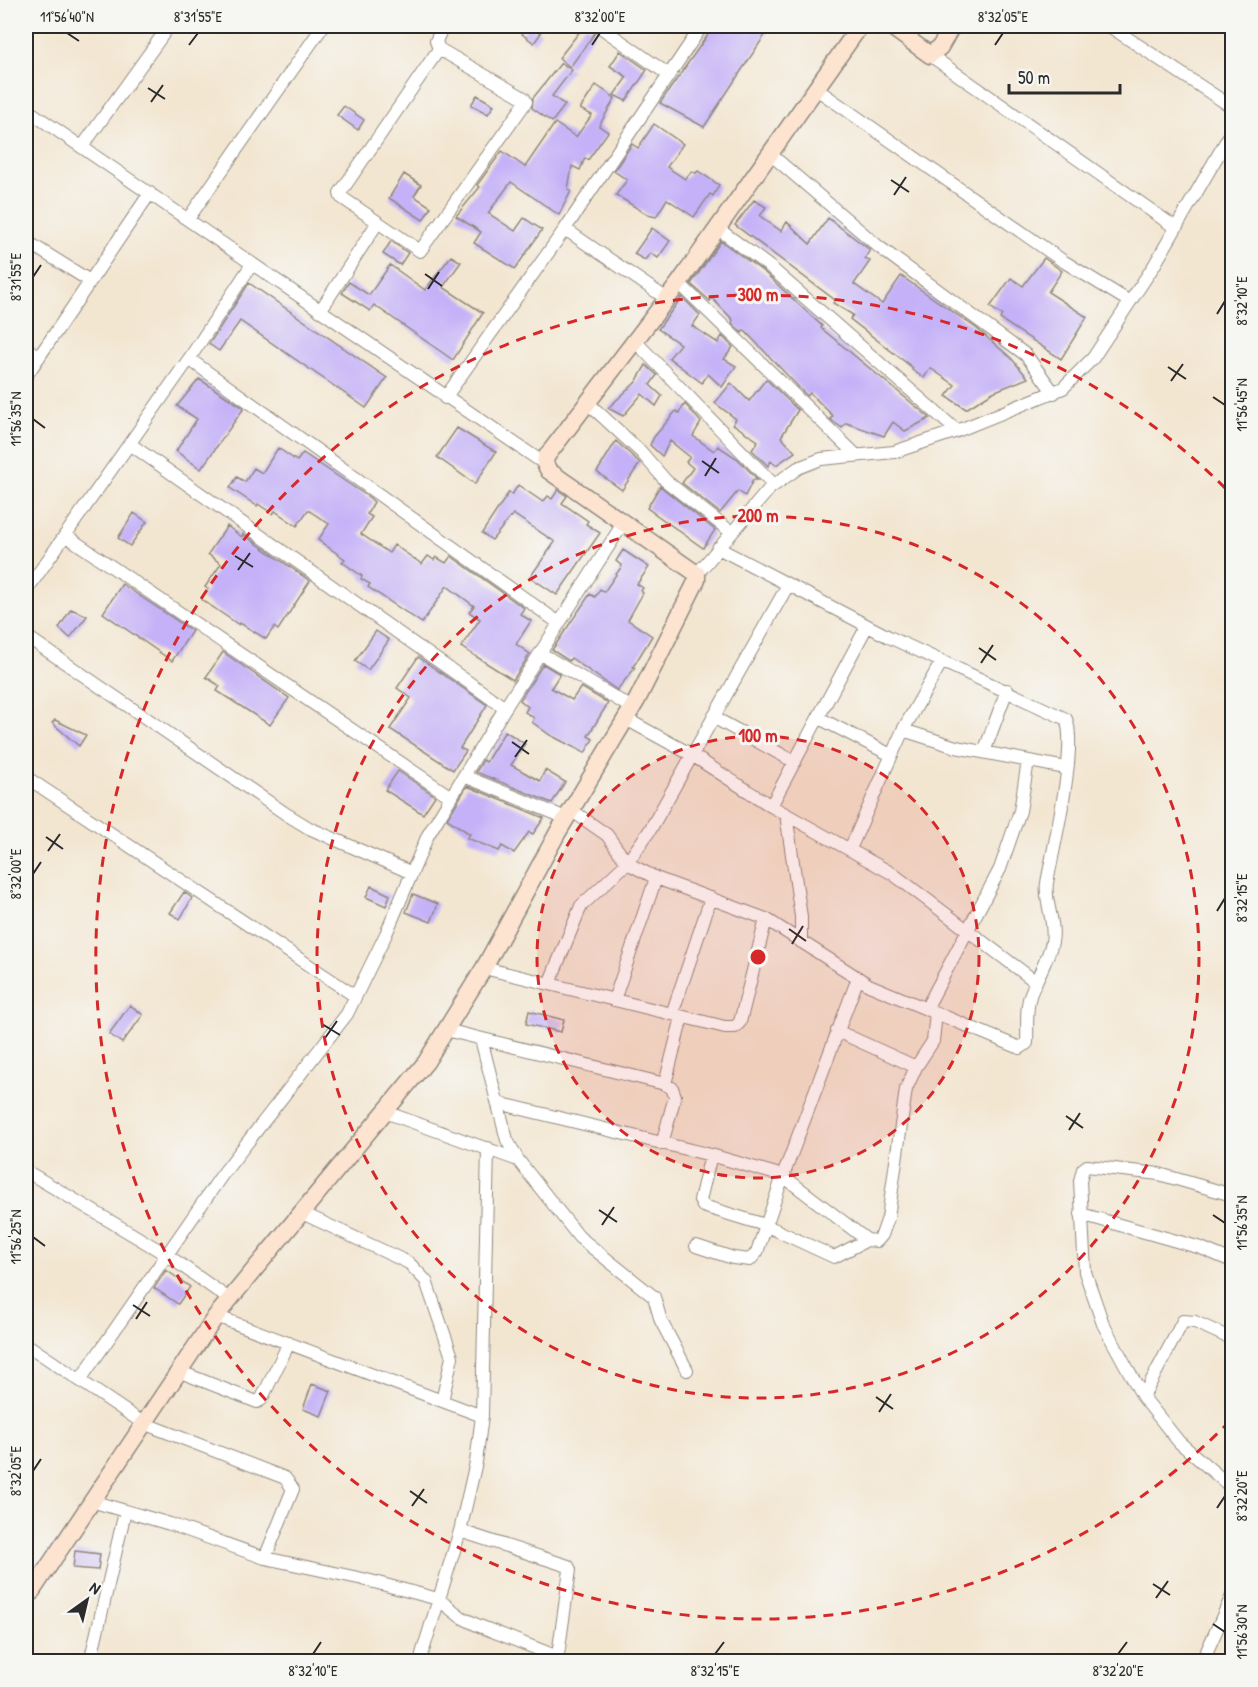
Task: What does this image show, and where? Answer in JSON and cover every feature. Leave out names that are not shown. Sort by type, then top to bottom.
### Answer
[{"type":"street","points":[[82,147],[169,26]]},
{"type":"street","points":[[188,219],[323,26]]},
{"type":"street","points":[[439,49],[340,191],[341,196],[417,250],[422,250],[526,102],[524,98],[439,49],[436,41],[443,26]]},
{"type":"street","points":[[599,26],[669,75]]},
{"type":"street","points":[[446,398],[565,229],[702,26]]},
{"type":"street","points":[[545,464],[546,458],[679,283],[860,26]]},
{"type":"street","points":[[890,26],[1176,228]]},
{"type":"street","points":[[930,55],[940,47],[952,26]]},
{"type":"street","points":[[1109,26],[1233,107]]},
{"type":"street","points":[[815,88],[1063,261],[1130,302]]},
{"type":"street","points":[[26,109],[545,464],[549,471],[697,574]]},
{"type":"street","points":[[26,1600],[216,1316],[426,1062],[484,968],[569,814],[629,714],[697,580],[697,574],[730,532],[774,485],[798,468],[821,459],[894,452],[957,431],[1054,393],[1073,380],[1093,358],[1130,302],[1233,131]]},
{"type":"street","points":[[769,153],[879,247],[1026,355],[1054,393]]},
{"type":"street","points":[[26,376],[150,193]]},
{"type":"street","points":[[320,310],[378,222]]},
{"type":"street","points":[[717,228],[770,267],[957,431]]},
{"type":"street","points":[[565,229],[667,299]]},
{"type":"street","points":[[26,241],[90,281]]},
{"type":"street","points":[[26,591],[189,359],[252,264]]},
{"type":"street","points":[[679,283],[856,456]]},
{"type":"street","points":[[635,341],[774,485]]},
{"type":"street","points":[[26,348],[39,357]]},
{"type":"street","points":[[189,359],[559,623]]},
{"type":"street","points":[[588,403],[641,452],[666,481],[730,532]]},
{"type":"street","points":[[130,444],[505,708]]},
{"type":"street","points":[[80,1380],[222,1175],[336,1031],[355,996],[428,835],[505,708],[624,522]]},
{"type":"street","points":[[65,536],[451,797]]},
{"type":"street","points":[[464,776],[569,814],[607,835],[627,863],[656,878],[766,919],[858,978],[1020,1048],[1027,1043],[1028,1010],[1036,982],[1047,960],[1053,940],[1053,924],[1046,896],[1060,821],[1070,734],[1066,719],[867,626],[718,548]]},
{"type":"street","points":[[549,984],[581,906],[627,863],[650,830],[788,585]]},
{"type":"street","points":[[771,806],[867,626]]},
{"type":"street","points":[[26,636],[286,814],[309,828],[412,873]]},
{"type":"street","points":[[540,653],[771,806],[850,849],[914,888],[1036,982]]},
{"type":"street","points":[[850,849],[903,730],[942,661]]},
{"type":"street","points":[[984,753],[1007,690]]},
{"type":"street","points":[[713,717],[795,762]]},
{"type":"street","points":[[819,718],[891,755]]},
{"type":"street","points":[[903,730],[957,747],[1066,768]]},
{"type":"street","points":[[498,1103],[711,1155],[783,1176],[867,1240],[878,1241],[886,1228],[901,1109],[906,1089],[916,1067],[933,1041],[931,1011],[1000,869],[1020,811],[1028,761]]},
{"type":"street","points":[[26,777],[355,996]]},
{"type":"street","points":[[786,814],[801,917],[801,942]]},
{"type":"street","points":[[614,1000],[656,878]]},
{"type":"street","points":[[665,1084],[677,1016],[711,898]]},
{"type":"street","points":[[484,968],[677,1016],[725,1027],[735,1027],[740,1022],[766,919]]},
{"type":"street","points":[[696,1246],[733,1258],[750,1260],[757,1252],[783,1176],[858,978]]},
{"type":"street","points":[[446,1030],[665,1084],[672,1088],[675,1096],[662,1144]]},
{"type":"street","points":[[837,1031],[916,1067]]},
{"type":"street","points":[[481,1039],[507,1140],[518,1160],[579,1237],[654,1297],[661,1321],[687,1370]]},
{"type":"street","points":[[385,1112],[518,1160]]},
{"type":"street","points":[[422,1662],[422,1654],[460,1531],[482,1416],[488,1148]]},
{"type":"street","points":[[711,1155],[701,1203],[765,1226],[834,1257],[867,1240]]},
{"type":"street","points":[[1232,1484],[1179,1442],[1143,1397],[1103,1324],[1085,1272],[1080,1181],[1083,1169],[1087,1166],[1159,1174],[1233,1195]]},
{"type":"street","points":[[26,1170],[166,1255],[229,1299]]},
{"type":"street","points":[[300,1212],[409,1263],[426,1281],[452,1357],[442,1401]]},
{"type":"street","points":[[1081,1214],[1201,1248],[1233,1261]]},
{"type":"street","points":[[216,1316],[482,1416]]},
{"type":"street","points":[[1143,1397],[1184,1321],[1195,1322],[1233,1339]]},
{"type":"street","points":[[178,1371],[257,1402],[261,1400],[289,1343]]},
{"type":"street","points":[[26,1344],[143,1423],[285,1478],[293,1490],[266,1558]]},
{"type":"street","points":[[91,1501],[170,1524],[266,1558],[363,1579],[438,1599],[461,1617],[557,1659],[570,1570],[568,1566],[460,1531]]},
{"type":"street","points":[[90,1662],[125,1512]]},
{"type":"street","points":[[1202,1662],[1233,1596]]},
{"type":"building","points":[[528,26],[541,33],[534,43],[522,34]]},
{"type":"building","points":[[584,26],[591,27],[595,33],[570,67],[559,58]]},
{"type":"building","points":[[714,26],[771,26],[704,127],[660,103]]},
{"type":"building","points":[[620,51],[647,70],[626,101],[614,95],[627,77],[610,66]]},
{"type":"building","points":[[561,63],[572,70],[552,96],[565,105],[552,122],[532,108],[533,98]]},
{"type":"building","points":[[596,85],[615,98],[599,126],[608,132],[588,160],[585,158],[580,170],[572,166],[568,189],[571,191],[559,215],[511,182],[488,213],[515,231],[524,218],[542,230],[515,269],[474,243],[481,232],[456,216],[480,187],[477,185],[502,151],[525,167],[555,123],[576,137],[592,115],[580,109]]},
{"type":"building","points":[[477,95],[494,105],[488,114],[471,105]]},
{"type":"building","points":[[344,106],[364,120],[358,130],[337,115]]},
{"type":"building","points":[[654,124],[683,144],[667,167],[685,179],[692,171],[696,173],[698,171],[719,185],[713,196],[710,194],[694,217],[667,199],[656,217],[648,215],[616,195],[627,180],[614,171],[632,144],[638,148]]},
{"type":"building","points":[[404,174],[421,185],[414,196],[431,207],[423,220],[389,198]]},
{"type":"building","points":[[754,200],[766,207],[760,216],[781,231],[787,222],[810,244],[828,218],[870,250],[865,258],[870,261],[854,284],[882,304],[901,276],[976,328],[1011,358],[1028,378],[993,392],[966,409],[946,396],[955,385],[930,368],[924,378],[912,370],[913,368],[850,319],[853,315],[833,303],[835,300],[735,225]]},
{"type":"building","points":[[652,228],[670,241],[658,258],[650,253],[645,260],[634,254]]},
{"type":"building","points":[[391,241],[408,253],[400,265],[383,254]]},
{"type":"building","points":[[721,241],[765,273],[822,326],[821,328],[930,418],[905,431],[893,422],[884,436],[846,423],[842,428],[830,419],[833,416],[810,393],[807,396],[744,330],[742,333],[732,323],[733,320],[712,298],[710,301],[691,284]]},
{"type":"building","points":[[451,256],[461,262],[443,287],[483,313],[453,360],[374,305],[370,311],[342,293],[349,282],[369,295],[390,265],[425,290]]},
{"type":"building","points":[[1044,258],[1062,271],[1048,292],[1087,317],[1061,359],[1000,319],[1002,315],[990,307],[1011,278],[1023,286]]},
{"type":"building","points":[[249,283],[387,378],[366,408],[240,321],[219,351],[209,344]]},
{"type":"building","points":[[682,297],[700,315],[692,326],[718,343],[722,336],[733,347],[724,359],[736,366],[722,387],[708,374],[702,383],[669,358],[680,344],[658,329]]},
{"type":"building","points":[[646,365],[657,375],[650,385],[662,396],[656,406],[642,394],[623,416],[608,408],[636,382]]},
{"type":"building","points":[[199,379],[244,408],[201,469],[176,451],[197,419],[177,406]]},
{"type":"building","points":[[766,379],[798,410],[781,437],[795,452],[776,465],[771,461],[768,466],[752,450],[758,441],[733,424],[736,419],[715,403],[731,383],[749,401]]},
{"type":"building","points":[[685,404],[701,422],[693,436],[714,451],[718,446],[738,459],[758,480],[753,480],[745,496],[738,491],[720,513],[682,483],[693,468],[686,462],[690,457],[670,441],[662,456],[650,445],[676,411],[679,413]]},
{"type":"building","points":[[457,428],[496,452],[475,484],[437,457]]},
{"type":"building","points":[[616,441],[640,463],[622,490],[597,472]]},
{"type":"building","points":[[278,448],[297,461],[303,453],[370,498],[374,502],[367,514],[372,517],[361,534],[389,553],[394,545],[422,564],[428,556],[434,560],[436,557],[446,563],[451,556],[524,608],[520,614],[531,621],[516,644],[530,654],[513,680],[461,647],[480,619],[469,612],[474,606],[447,586],[422,623],[368,587],[370,584],[361,579],[362,576],[342,562],[345,559],[318,540],[329,524],[308,510],[297,526],[275,511],[273,514],[258,504],[257,506],[230,488],[237,477],[245,482],[254,468],[262,473]]},
{"type":"building","points":[[518,485],[543,502],[548,496],[552,499],[558,490],[567,496],[562,503],[588,521],[586,524],[600,533],[557,595],[530,577],[555,542],[513,514],[492,540],[482,533],[509,492],[512,495]]},
{"type":"building","points":[[660,486],[715,530],[703,548],[647,508]]},
{"type":"building","points":[[134,513],[147,522],[130,546],[118,538]]},
{"type":"building","points":[[227,526],[242,537],[243,534],[310,581],[278,630],[274,627],[266,639],[240,623],[239,625],[201,599],[208,589],[205,587],[221,564],[208,554]]},
{"type":"building","points":[[623,550],[649,567],[637,584],[643,588],[641,591],[643,593],[628,620],[652,636],[633,667],[635,668],[617,690],[571,658],[569,661],[552,650],[590,594],[595,597],[600,589],[604,592],[622,566],[616,561]]},
{"type":"building","points":[[122,584],[192,631],[172,661],[103,613]]},
{"type":"building","points":[[71,609],[87,616],[70,638],[59,628]]},
{"type":"building","points":[[376,631],[389,640],[368,670],[355,661]]},
{"type":"building","points":[[223,652],[289,698],[270,725],[217,691],[220,686],[206,677]]},
{"type":"building","points":[[418,657],[487,705],[460,748],[466,751],[453,770],[390,729],[411,698],[397,688]]},
{"type":"building","points":[[543,664],[560,674],[551,688],[572,700],[581,687],[608,703],[588,736],[593,739],[585,753],[550,735],[532,722],[534,718],[525,712],[528,707],[520,700]]},
{"type":"building","points":[[55,720],[86,735],[79,746],[52,723]]},
{"type":"building","points":[[505,731],[525,744],[511,765],[540,781],[545,770],[565,782],[552,803],[476,772],[483,760],[486,762]]},
{"type":"building","points":[[398,771],[435,796],[423,814],[385,790]]},
{"type":"building","points":[[467,786],[544,818],[533,834],[529,832],[514,853],[502,846],[499,851],[467,838],[470,834],[447,819]]},
{"type":"building","points":[[371,886],[390,895],[386,906],[366,897]]},
{"type":"building","points":[[184,892],[192,898],[180,919],[170,913]]},
{"type":"building","points":[[413,894],[438,904],[431,922],[406,912]]},
{"type":"building","points":[[130,1005],[143,1015],[122,1043],[109,1034]]},
{"type":"building","points":[[529,1011],[564,1020],[561,1032],[526,1024]]},
{"type":"building","points":[[166,1270],[190,1287],[178,1304],[154,1288]]},
{"type":"building","points":[[312,1384],[331,1391],[321,1416],[303,1409]]},
{"type":"building","points":[[75,1551],[100,1554],[98,1570],[73,1568]]}]
